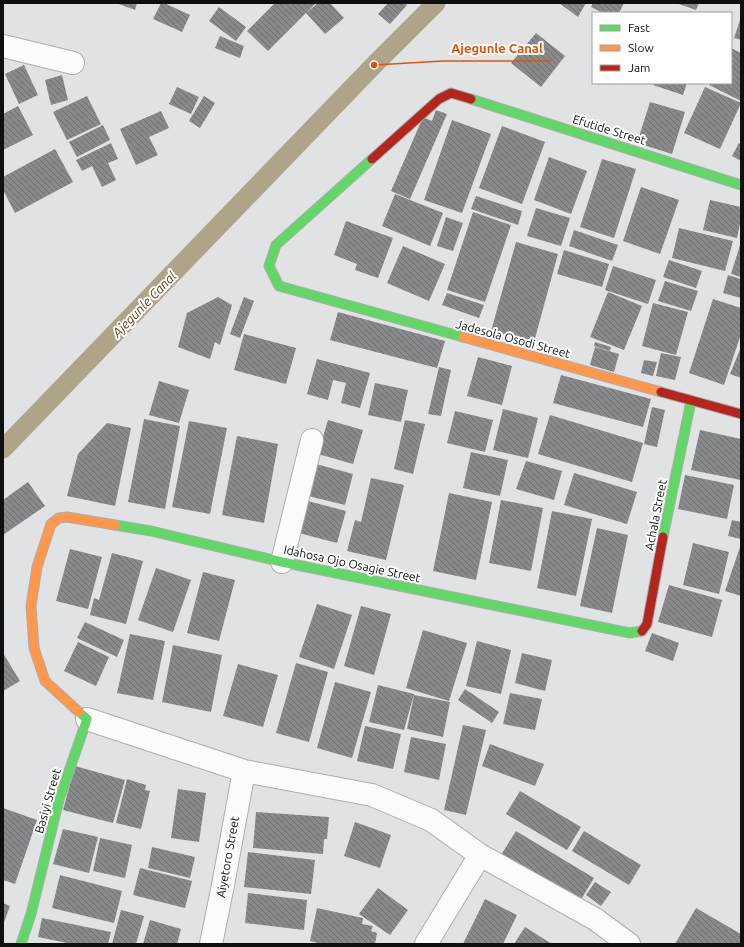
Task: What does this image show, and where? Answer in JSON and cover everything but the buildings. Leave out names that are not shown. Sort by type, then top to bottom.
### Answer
[{"type":"street","points":[[3,46],[73,63]]},
{"type":"street","name":"Efutide Street","points":[[279,286],[269,266],[276,245],[439,99],[451,93],[741,185]]},
{"type":"street","name":"Jadesola Osodi Street","points":[[279,286],[741,414]]},
{"type":"street","name":"Achala Street","points":[[641,632],[647,624],[691,401]]},
{"type":"street","points":[[282,562],[312,440]]},
{"type":"street","name":"Idahosa Ojo Osagie Street","points":[[86,718],[45,681],[34,648],[31,606],[37,567],[51,524],[59,518],[67,517],[151,531],[282,562],[630,633],[641,632]]},
{"type":"street","points":[[86,718],[244,771],[372,795],[431,820],[480,855],[595,919],[629,944]]},
{"type":"street","name":"Basiyi Street","points":[[21,944],[31,914],[59,800],[86,718]]},
{"type":"street","name":"Aiyetoro Street","points":[[211,944],[224,885],[244,771]]},
{"type":"street","points":[[426,944],[480,855]]},
{"type":"waterway","name":"Ajegunle Canal","points":[[3,449],[374,65],[436,3]]},
{"type":"traffic: fast","points":[[471,99],[741,185]]},
{"type":"traffic: fast","points":[[372,159],[276,245],[269,266],[279,286],[463,337]]},
{"type":"traffic: fast","points":[[663,537],[691,401]]},
{"type":"traffic: fast","points":[[115,525],[151,531],[282,562],[630,633],[642,631]]},
{"type":"traffic: fast","points":[[21,944],[31,914],[59,800],[87,719],[79,712]]},
{"type":"traffic: slow","points":[[463,337],[661,392]]},
{"type":"traffic: slow","points":[[79,712],[45,681],[34,648],[31,606],[37,567],[51,524],[59,518],[67,517],[115,525]]},
{"type":"traffic: jam","points":[[372,159],[439,99],[451,93],[471,99]]},
{"type":"traffic: jam","points":[[661,392],[741,414]]},
{"type":"traffic: jam","points":[[642,631],[647,624],[663,537]]},
{"type":"place","name":"Ajegunle Canal","points":[[374,65]]}]
